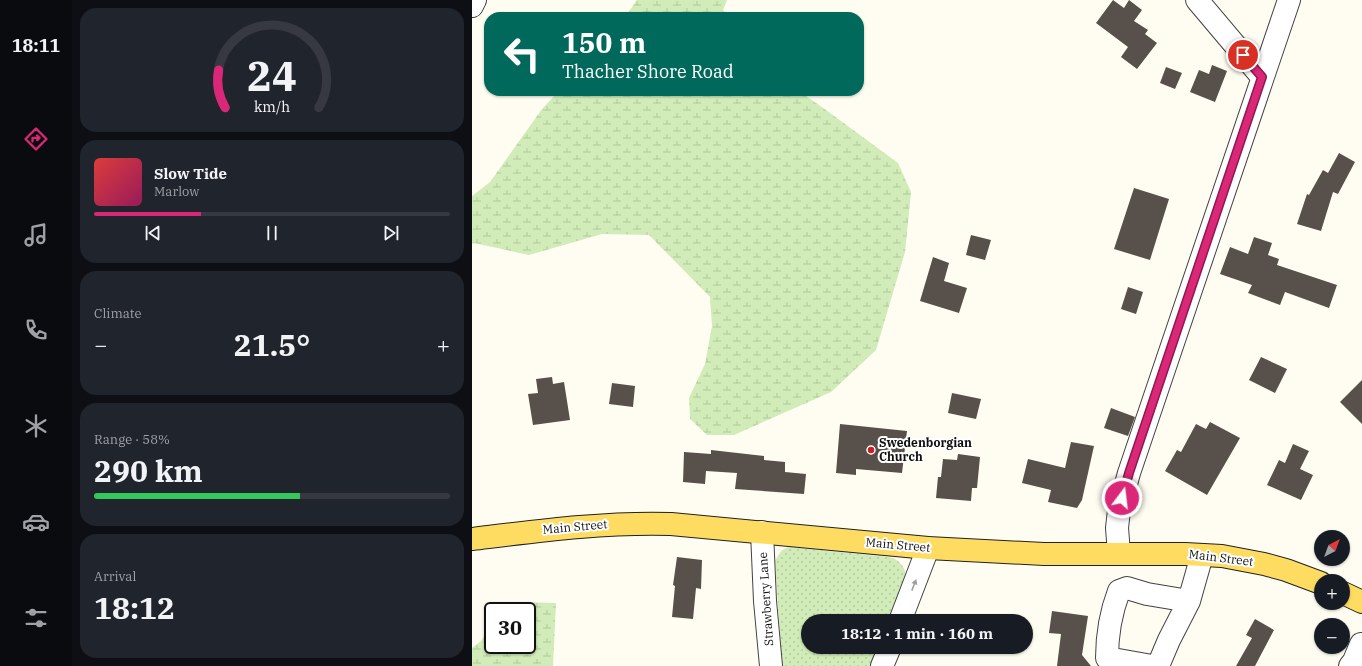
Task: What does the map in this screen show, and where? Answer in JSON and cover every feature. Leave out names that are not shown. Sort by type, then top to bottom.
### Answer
[{"type":"main road","name":"Main Street","points":[[472,538],[559,528],[634,523],[689,525],[928,548],[1044,554],[1119,553],[1222,556],[1264,564],[1314,580]]},
{"type":"main road","points":[[1350,596],[1362,602]]},
{"type":"street","points":[[472,6],[475,0]]},
{"type":"street","points":[[1197,0],[1262,77]]},
{"type":"street","points":[[1119,553],[1117,528],[1119,510],[1129,473],[1289,0]]},
{"type":"street","name":"Strawberry Lane","points":[[762,532],[765,601],[771,666]]},
{"type":"street","points":[[903,614],[928,548]]},
{"type":"street","points":[[1158,666],[1169,640],[1189,601],[1202,555]]},
{"type":"street","points":[[1152,666],[1107,658],[1107,640],[1114,604],[1119,591],[1127,588],[1147,594],[1189,601]]},
{"type":"street","points":[[1350,666],[1354,661],[1362,643]]},
{"type":"street","points":[[1360,666],[1359,655],[1362,643]]},
{"type":"street","points":[[882,666],[887,654]]},
{"type":"green space","points":[[637,0],[727,0],[723,10],[724,12],[629,12]]},
{"type":"green space","points":[[554,96],[806,96],[826,110],[898,163],[911,192],[905,252],[876,350],[831,392],[734,435],[707,435],[690,419],[689,398],[705,364],[712,326],[710,297],[649,235],[602,234],[529,255],[474,243],[472,244],[472,196],[490,182],[542,109]]},
{"type":"green space","points":[[790,547],[890,557],[899,562],[904,569],[906,577],[903,594],[896,614],[801,614],[801,654],[880,654],[876,666],[782,666],[775,561],[779,554]]},
{"type":"green space","points":[[536,602],[556,603],[553,666],[472,666],[472,648],[481,641],[484,636],[484,654],[536,654]]},
{"type":"building","points":[[1113,0],[1124,8],[1129,0],[1142,10],[1134,21],[1148,30],[1145,34],[1157,43],[1137,69],[1121,57],[1128,47],[1096,23]]},
{"type":"building","points":[[1212,65],[1227,71],[1215,102],[1190,92],[1199,70],[1209,74]]},
{"type":"building","points":[[1166,67],[1182,73],[1175,89],[1160,83]]},
{"type":"building","points":[[1339,153],[1355,162],[1338,194],[1333,192],[1321,231],[1297,224],[1307,194],[1309,195],[1323,170],[1328,173]]},
{"type":"building","points":[[1134,188],[1169,199],[1150,260],[1114,249]]},
{"type":"building","points":[[971,235],[991,240],[985,260],[966,255]]},
{"type":"building","points":[[1254,237],[1272,243],[1268,255],[1279,259],[1277,265],[1337,285],[1329,308],[1285,292],[1280,305],[1248,293],[1252,285],[1220,274],[1230,247],[1248,254]]},
{"type":"building","points":[[933,257],[949,263],[944,281],[967,288],[959,313],[920,301]]},
{"type":"building","points":[[1128,287],[1143,292],[1136,314],[1121,309]]},
{"type":"building","points":[[1261,357],[1287,369],[1275,393],[1249,380]]},
{"type":"building","points":[[552,377],[553,384],[564,382],[570,420],[533,425],[528,394],[538,393],[536,379]]},
{"type":"building","points":[[1362,380],[1362,424],[1340,402]]},
{"type":"building","points":[[612,383],[635,386],[633,407],[609,404]]},
{"type":"building","points":[[952,393],[981,399],[976,419],[948,413]]},
{"type":"building","points":[[1111,408],[1135,417],[1128,436],[1104,428]]},
{"type":"building","points":[[1210,422],[1240,438],[1207,495],[1165,471],[1177,450],[1181,452],[1196,424],[1206,429]]},
{"type":"building","name":"Swedenborgian Church","points":[[840,424],[907,431],[902,473],[856,469],[856,475],[836,473]]},
{"type":"building","points":[[1071,442],[1094,446],[1082,500],[1077,508],[1048,502],[1051,490],[1022,483],[1028,459],[1065,468]]},
{"type":"building","points":[[1293,444],[1309,451],[1300,469],[1313,475],[1301,500],[1267,485],[1279,460],[1285,463]]},
{"type":"building","points":[[711,450],[764,456],[764,460],[785,462],[785,472],[806,474],[804,494],[735,489],[737,473],[706,471],[705,484],[683,482],[684,452],[711,454]]},
{"type":"building","points":[[958,454],[980,457],[977,488],[972,488],[971,501],[936,498],[938,477],[941,477],[943,459],[957,460]]},
{"type":"building","points":[[677,557],[702,560],[701,589],[696,588],[693,619],[672,617],[675,586],[673,585]]},
{"type":"building","points":[[1052,611],[1088,616],[1082,655],[1091,666],[1057,666],[1061,634],[1049,633]]},
{"type":"building","points":[[1255,619],[1274,630],[1255,666],[1236,666],[1252,638],[1246,635]]},
{"type":"place","name":"Swedenborgian Church","points":[[871,450]]},
{"type":"route","points":[[1122,498],[1129,473],[1262,77],[1243,55]]}]
